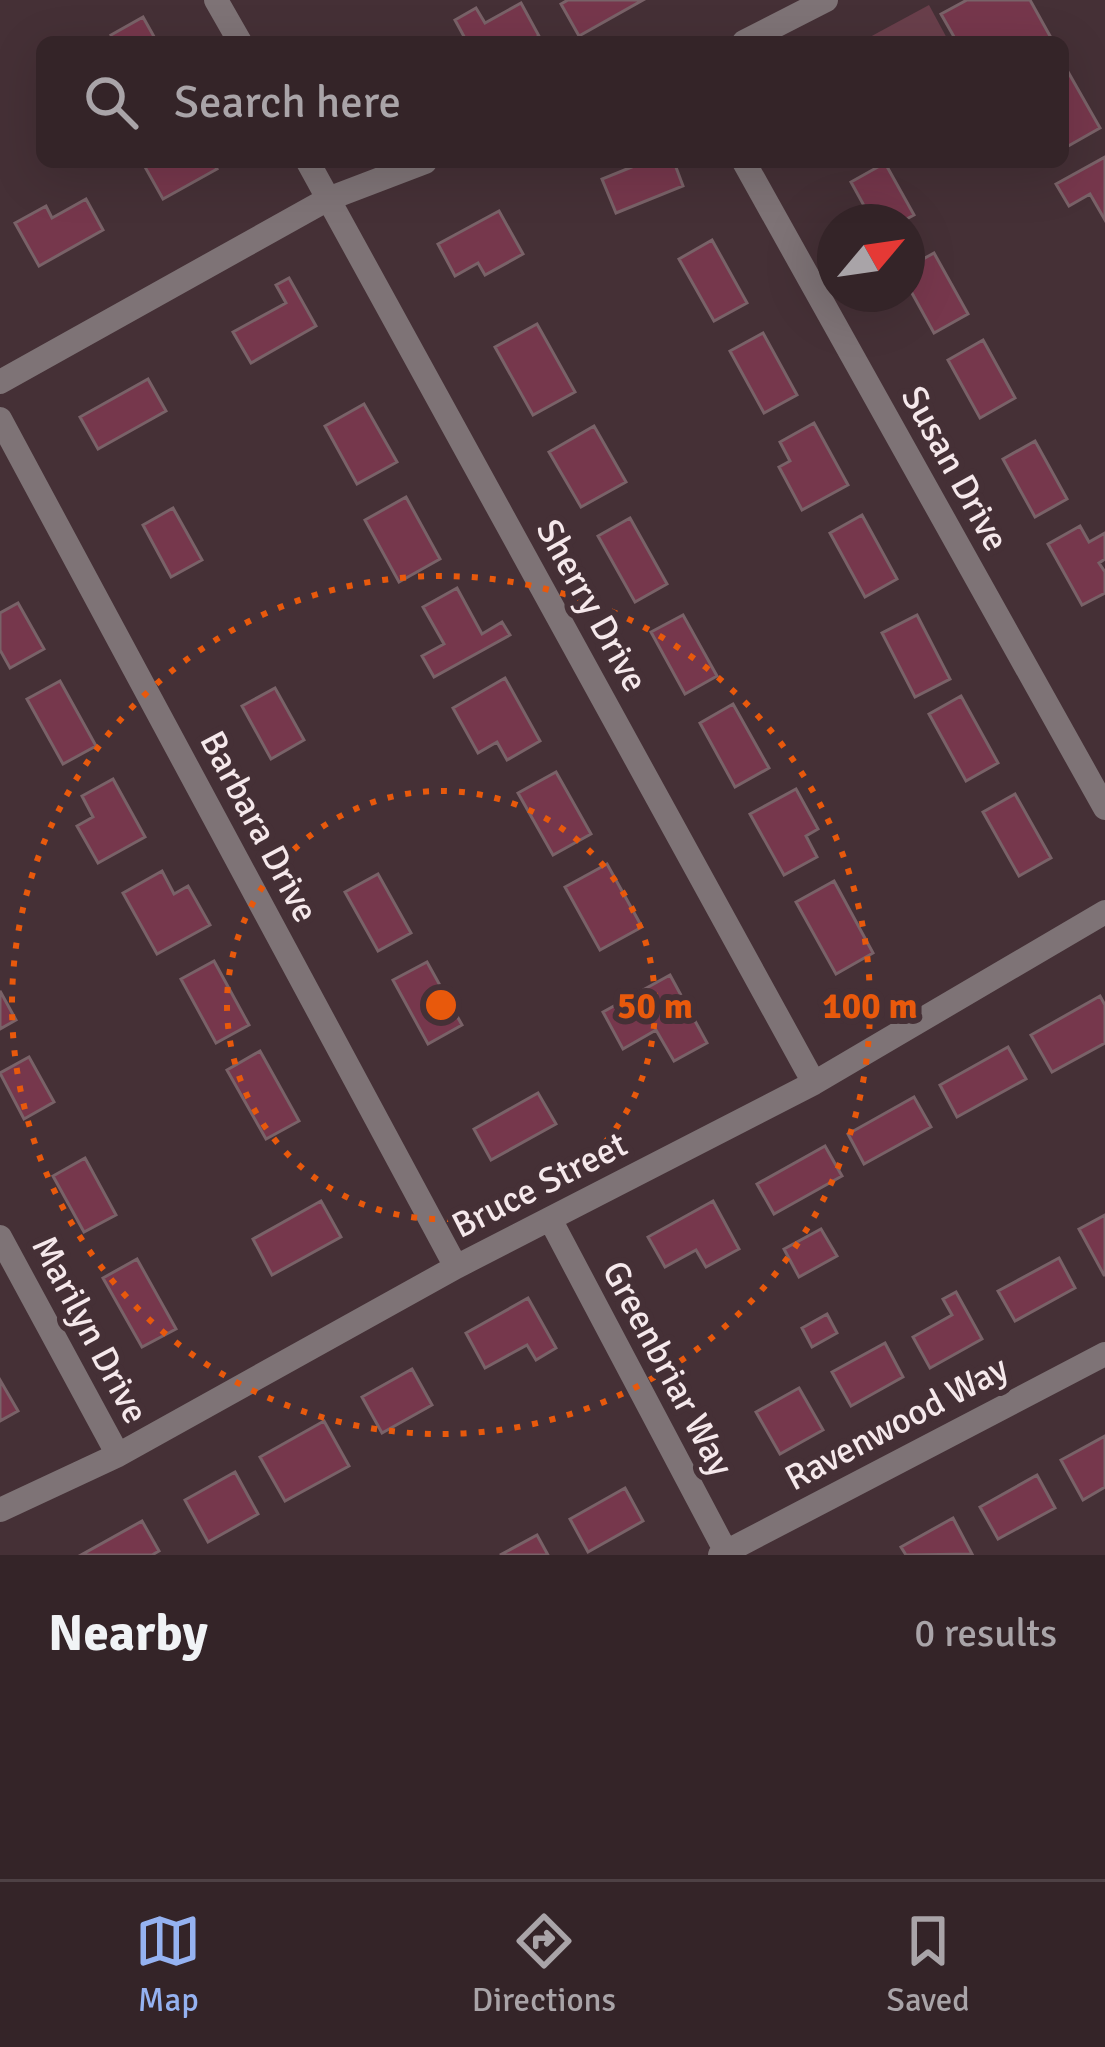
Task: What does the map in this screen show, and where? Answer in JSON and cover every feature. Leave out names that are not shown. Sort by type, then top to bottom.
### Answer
[{"type":"street","points":[[216,0],[237,36]]},
{"type":"street","points":[[756,36],[826,0]]},
{"type":"street","name":"Sherry Drive","points":[[311,168],[814,1083]]},
{"type":"street","points":[[0,382],[328,199],[409,168]]},
{"type":"street","name":"Susan Drive","points":[[747,168],[1105,808]]},
{"type":"street","name":"Barbara Drive","points":[[0,419],[456,1267]]},
{"type":"street","name":"Bruce Street","points":[[0,1510],[118,1455],[456,1267],[814,1083],[1105,912]]},
{"type":"street","name":"Greenbriar Way","points":[[550,1219],[723,1553]]},
{"type":"street","name":"Marilyn Drive","points":[[0,1237],[118,1455]]},
{"type":"street","name":"Ravenwood Way","points":[[723,1553],[1105,1354]]},
{"type":"shaded area","points":[[929,5],[946,36],[872,36]]},
{"type":"building","points":[[568,0],[643,0],[579,36],[561,4]]},
{"type":"building","points":[[967,0],[1030,0],[1050,36],[954,36],[941,14]]},
{"type":"building","points":[[521,3],[539,36],[464,36],[455,20],[476,8],[485,23]]},
{"type":"building","points":[[143,17],[154,36],[112,36]]},
{"type":"building","points":[[1069,74],[1100,128],[1069,146]]},
{"type":"building","points":[[1105,157],[1105,220],[1090,194],[1069,206],[1056,184]]},
{"type":"building","points":[[146,168],[217,169],[163,199]]},
{"type":"building","points":[[629,168],[676,168],[683,186],[616,213],[602,179]]},
{"type":"building","points":[[876,168],[888,168],[908,204],[863,204],[851,182]]},
{"type":"building","points":[[86,199],[103,230],[39,266],[15,223],[46,206],[52,218]]},
{"type":"building","points":[[499,211],[523,254],[485,275],[478,263],[455,276],[438,244]]},
{"type":"building","points":[[712,240],[747,303],[714,321],[679,259]]},
{"type":"building","points":[[934,253],[968,314],[934,333],[922,312],[925,258]]},
{"type":"building","points":[[289,278],[316,326],[251,363],[233,332],[286,303],[276,285]]},
{"type":"building","points":[[537,324],[575,392],[533,415],[495,347]]},
{"type":"building","points":[[763,333],[797,395],[764,413],[730,351]]},
{"type":"building","points":[[983,340],[1015,398],[980,418],[948,360]]},
{"type":"building","points":[[148,379],[166,411],[98,449],[80,417]]},
{"type":"building","points":[[364,404],[397,462],[357,484],[325,426]]},
{"type":"building","points":[[814,423],[848,485],[802,510],[779,467],[790,461],[780,442]]},
{"type":"building","points":[[594,426],[626,482],[581,507],[549,452]]},
{"type":"building","points":[[1035,441],[1067,499],[1035,517],[1003,459]]},
{"type":"building","points":[[406,497],[440,559],[399,582],[365,520]]},
{"type":"building","points":[[173,508],[202,560],[171,577],[143,525]]},
{"type":"building","points":[[862,515],[897,579],[865,597],[830,533]]},
{"type":"building","points":[[630,518],[667,584],[635,602],[598,536]]},
{"type":"building","points":[[1080,526],[1089,542],[1105,533],[1105,559],[1099,563],[1105,572],[1105,593],[1082,605],[1048,544]]},
{"type":"building","points":[[457,588],[482,634],[502,622],[510,635],[434,677],[422,656],[444,644],[423,607]]},
{"type":"building","points":[[18,603],[44,649],[10,668],[0,650],[0,613]]},
{"type":"building","points":[[683,615],[717,676],[685,694],[651,632]]},
{"type":"building","points":[[917,615],[950,679],[915,697],[882,633]]},
{"type":"building","points":[[505,678],[540,741],[507,760],[497,742],[478,753],[453,708]]},
{"type":"building","points":[[60,681],[96,746],[63,764],[27,699]]},
{"type":"building","points":[[275,688],[304,740],[271,759],[242,706]]},
{"type":"building","points":[[961,696],[998,763],[966,781],[929,714]]},
{"type":"building","points":[[733,704],[769,768],[735,787],[700,723]]},
{"type":"building","points":[[556,772],[591,834],[553,855],[518,793]]},
{"type":"building","points":[[113,779],[145,837],[98,863],[77,826],[93,817],[82,796]]},
{"type":"building","points":[[796,789],[818,829],[806,836],[817,857],[784,875],[750,814]]},
{"type":"building","points":[[1015,794],[1051,858],[1019,876],[983,812]]},
{"type":"building","points":[[607,864],[642,927],[600,950],[565,887]]},
{"type":"building","points":[[162,871],[174,894],[188,886],[210,925],[157,954],[123,893]]},
{"type":"building","points":[[378,874],[411,933],[378,951],[345,892]]},
{"type":"building","points":[[834,881],[873,953],[836,974],[796,902]]},
{"type":"building","points":[[214,961],[249,1025],[216,1043],[181,979]]},
{"type":"building","points":[[427,962],[462,1025],[428,1044],[393,980]]},
{"type":"building","points":[[670,975],[707,1043],[674,1061],[656,1030],[623,1049],[603,1012]]},
{"type":"building","points":[[0,991],[16,1020],[0,1029]]},
{"type":"building","points":[[1100,996],[1105,1005],[1105,1043],[1052,1072],[1031,1035]]},
{"type":"building","points":[[1008,1047],[1026,1079],[957,1117],[940,1085]]},
{"type":"building","points":[[260,1051],[299,1121],[266,1139],[227,1070]]},
{"type":"building","points":[[29,1057],[54,1102],[24,1119],[0,1073]]},
{"type":"building","points":[[538,1093],[556,1124],[491,1160],[474,1129]]},
{"type":"building","points":[[914,1097],[931,1127],[864,1164],[848,1134]]},
{"type":"building","points":[[825,1146],[842,1176],[774,1214],[757,1184]]},
{"type":"building","points":[[85,1158],[116,1215],[84,1232],[53,1176]]},
{"type":"building","points":[[321,1201],[341,1237],[272,1275],[253,1239]]},
{"type":"building","points":[[713,1201],[739,1249],[706,1267],[696,1250],[665,1267],[648,1237]]},
{"type":"building","points":[[1105,1215],[1105,1275],[1104,1275],[1079,1229]]},
{"type":"building","points":[[821,1229],[837,1256],[799,1277],[784,1249]]},
{"type":"building","points":[[1059,1258],[1075,1288],[1015,1321],[998,1291]]},
{"type":"building","points":[[137,1259],[176,1329],[142,1347],[103,1278]]},
{"type":"building","points":[[956,1292],[982,1339],[930,1368],[913,1337],[952,1315],[943,1299]]},
{"type":"building","points":[[528,1298],[556,1348],[536,1360],[527,1345],[485,1368],[466,1333]]},
{"type":"building","points":[[827,1314],[837,1333],[812,1347],[802,1328]]},
{"type":"building","points":[[885,1343],[903,1377],[851,1406],[832,1372]]},
{"type":"building","points":[[412,1369],[432,1405],[382,1433],[362,1397]]},
{"type":"building","points":[[0,1380],[18,1411],[0,1421]]},
{"type":"building","points":[[799,1388],[823,1430],[780,1454],[756,1412]]},
{"type":"building","points":[[324,1421],[349,1466],[285,1501],[260,1457]]},
{"type":"building","points":[[1105,1436],[1105,1487],[1083,1500],[1061,1460]]},
{"type":"building","points":[[235,1472],[258,1514],[208,1542],[185,1500]]},
{"type":"building","points":[[1037,1475],[1055,1508],[998,1539],[980,1507]]},
{"type":"building","points":[[625,1488],[643,1521],[588,1552],[570,1519]]},
{"type":"building","points":[[953,1518],[972,1554],[906,1555],[901,1547]]},
{"type":"building","points":[[142,1521],[159,1551],[152,1555],[81,1555]]},
{"type":"building","points":[[537,1535],[548,1555],[500,1555]]}]
